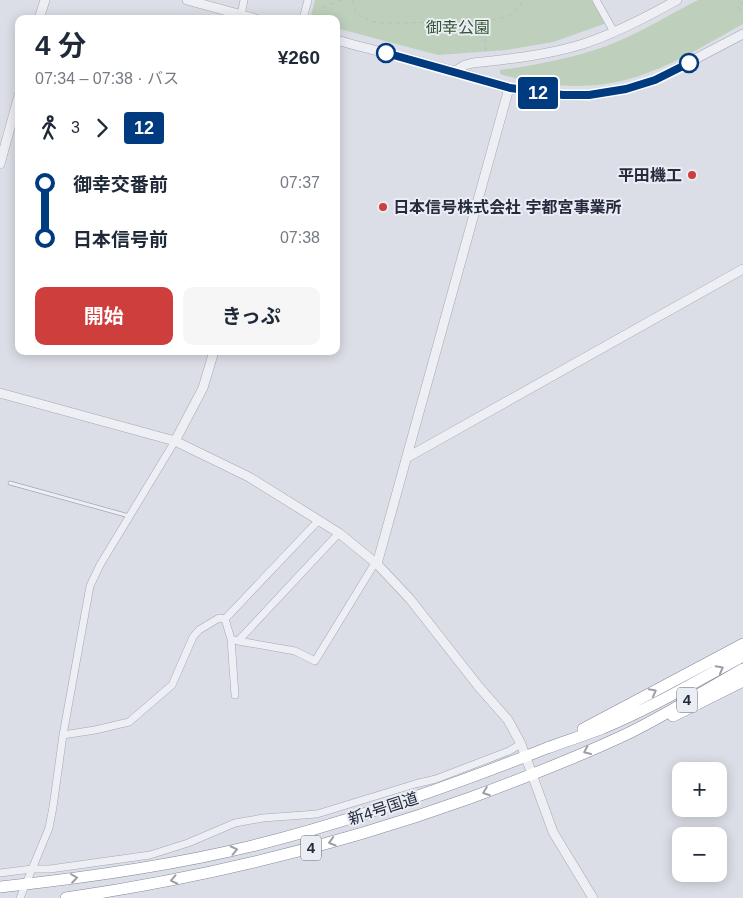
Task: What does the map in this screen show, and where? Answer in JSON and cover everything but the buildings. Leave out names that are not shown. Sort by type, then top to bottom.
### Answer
[{"type":"highway","points":[[548,748],[743,644]]},
{"type":"highway","name":"新4号国道","points":[[0,887],[144,867],[269,842],[339,823],[402,803],[603,728],[677,692],[743,656]]},
{"type":"highway","name":"新4号国道","points":[[66,898],[148,886],[220,871],[408,820],[532,776],[632,732],[743,668]]},
{"type":"highway","points":[[632,732],[654,726],[743,681]]},
{"type":"street","points":[[41,15],[44,0]]},
{"type":"street","points":[[187,0],[241,15],[244,0]]},
{"type":"street","points":[[304,15],[308,0]]},
{"type":"street","points":[[596,0],[614,32]]},
{"type":"street","points":[[455,72],[465,65],[550,52],[585,43],[614,32],[677,0]]},
{"type":"street","points":[[340,41],[510,88],[546,94],[578,96],[626,89],[655,80],[743,34]]},
{"type":"street","points":[[234,640],[295,651],[315,661],[376,564],[408,457],[510,88]]},
{"type":"street","points":[[0,164],[15,110]]},
{"type":"street","points":[[408,457],[743,268]]},
{"type":"street","points":[[20,898],[48,828],[53,807],[63,734],[90,586],[100,565],[175,441],[203,388],[213,355]]},
{"type":"street","points":[[0,392],[175,441],[249,477],[338,533],[376,564],[410,599],[479,687],[508,720],[521,744],[554,832],[593,898]]},
{"type":"street","points":[[225,619],[319,520]]},
{"type":"street","points":[[234,640],[338,533]]},
{"type":"street","points":[[63,734],[95,730],[129,722],[172,685],[193,637],[199,630],[219,618],[225,619]]},
{"type":"street","points":[[225,619],[234,640],[235,694]]},
{"type":"street","points":[[0,873],[50,869],[150,855],[188,843],[235,824],[263,818],[316,814],[436,779],[509,751],[521,744]]},
{"type":"lane","points":[[10,483],[130,516]]},
{"type":"path","points":[[323,7],[342,0]]},
{"type":"path","points":[[353,0],[356,13],[369,21],[384,23],[484,22],[509,16],[521,5],[522,0]]},
{"type":"path","points":[[743,3],[738,6],[740,10],[743,8]]},
{"type":"path","points":[[484,22],[486,61]]},
{"type":"green space","name":"御幸公園","points":[[315,0],[598,0],[607,14],[604,24],[553,42],[507,50],[438,55],[340,29],[340,15],[311,15]]},
{"type":"green space","points":[[698,0],[743,0],[743,24],[672,63],[629,79],[611,83],[574,86],[555,85],[500,74],[500,70],[582,54],[609,45]]},
{"type":"bus line","name":"12","points":[[386,53],[510,88],[546,94],[578,96],[610,93],[641,85],[689,63]]},
{"type":"place","name":"平田機工","points":[[692,175]]},
{"type":"place","name":"日本信号株式会社 宇都宮事業所","points":[[383,207]]}]
